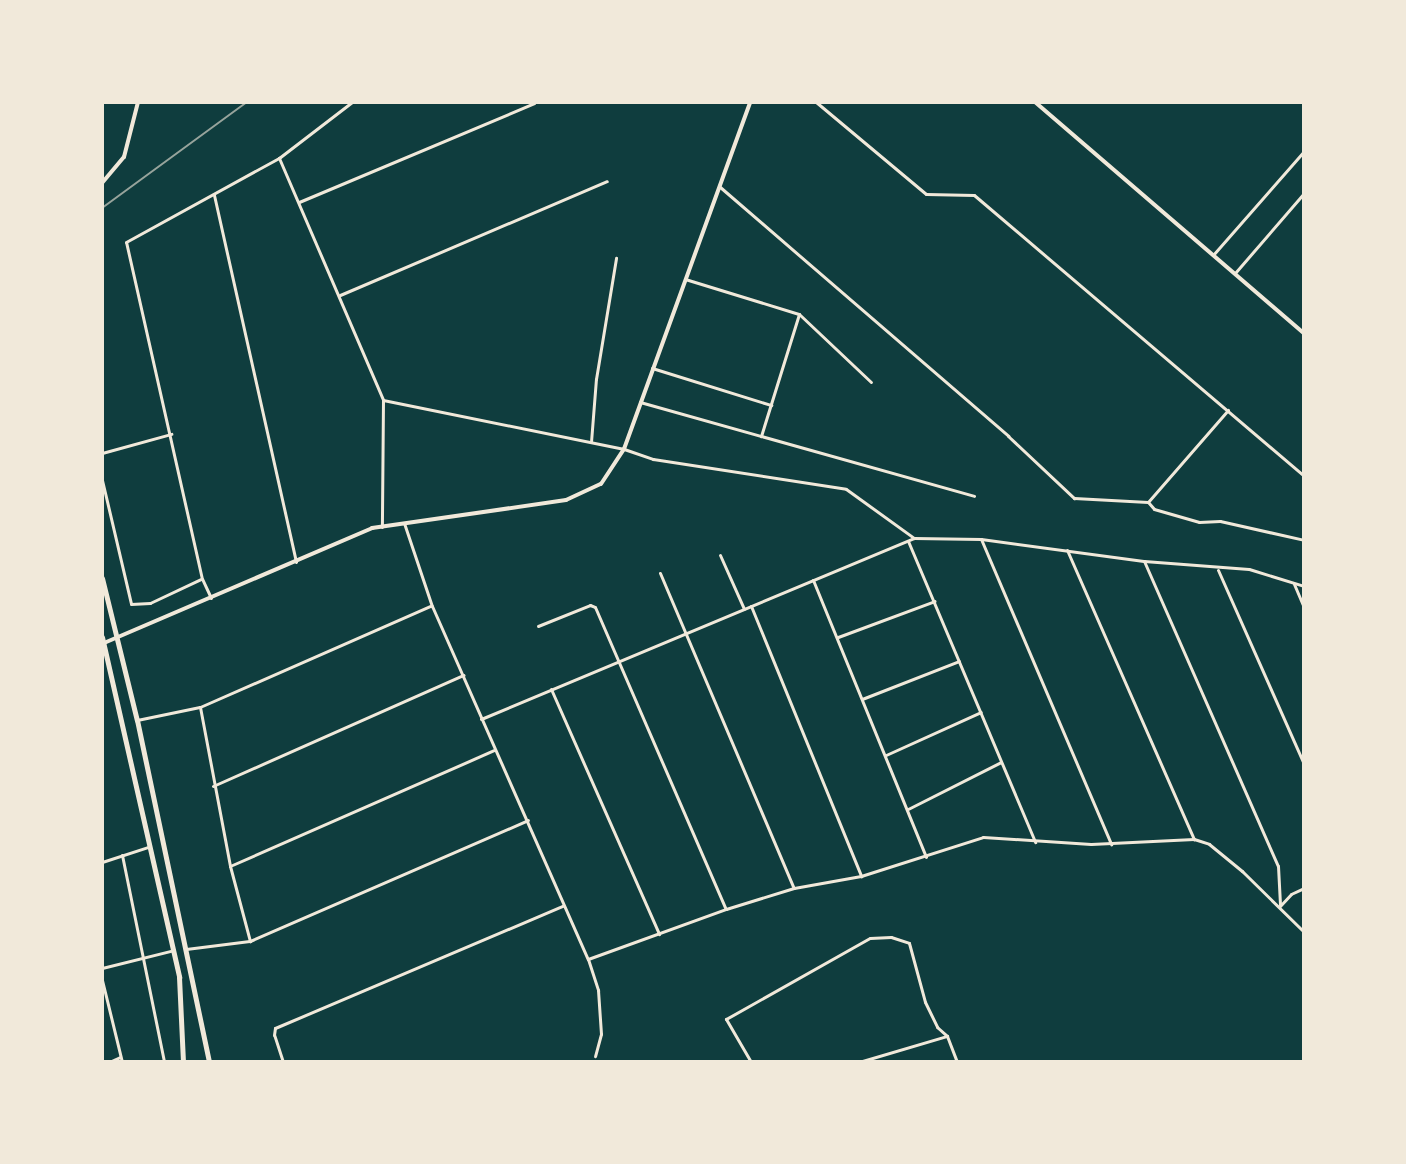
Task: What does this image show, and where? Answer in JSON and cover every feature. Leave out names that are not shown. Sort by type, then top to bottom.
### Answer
[{"type":"main road","points":[[102,183],[129,145],[138,102]]},
{"type":"main road","points":[[183,1062],[182,1005],[174,950],[102,642],[116,639],[382,527],[575,498],[601,484],[624,449],[750,102]]},
{"type":"main road","points":[[1035,102],[1304,333]]},
{"type":"main road","points":[[102,578],[137,720],[209,1062]]},
{"type":"street","points":[[211,598],[202,579],[126,242],[279,158],[352,102]]},
{"type":"street","points":[[816,102],[926,194],[974,195],[1304,476]]},
{"type":"street","points":[[299,202],[534,103]]},
{"type":"street","points":[[1213,255],[1304,151]]},
{"type":"street","points":[[279,158],[383,400],[382,527]]},
{"type":"street","points":[[340,295],[607,181]]},
{"type":"street","points":[[718,186],[1008,436],[1074,498],[1148,502],[1154,509],[1199,522],[1220,521],[1304,540]]},
{"type":"street","points":[[1235,273],[1304,193]]},
{"type":"street","points":[[214,195],[296,562]]},
{"type":"street","points":[[591,442],[596,379],[616,258]]},
{"type":"street","points":[[685,279],[799,314],[871,382]]},
{"type":"street","points":[[761,436],[799,314]]},
{"type":"street","points":[[652,368],[771,405]]},
{"type":"street","points":[[383,400],[624,449],[653,459],[846,489],[914,538]]},
{"type":"street","points":[[640,402],[974,496]]},
{"type":"street","points":[[1148,502],[1228,410]]},
{"type":"street","points":[[102,453],[171,434]]},
{"type":"street","points":[[102,480],[131,604],[150,603],[202,579]]},
{"type":"street","points":[[404,523],[432,606],[588,959],[598,990],[601,1034],[595,1056]]},
{"type":"street","points":[[481,719],[914,538],[981,539],[1144,561],[1249,569],[1304,586]]},
{"type":"street","points":[[981,539],[1111,844]]},
{"type":"street","points":[[908,541],[1035,842]]},
{"type":"street","points":[[1067,549],[1194,839]]},
{"type":"street","points":[[720,555],[744,609]]},
{"type":"street","points":[[1144,561],[1278,866],[1280,906]]},
{"type":"street","points":[[1217,568],[1304,764]]},
{"type":"street","points":[[660,573],[794,888]]},
{"type":"street","points":[[813,580],[926,857]]},
{"type":"street","points":[[1293,583],[1304,607]]},
{"type":"street","points":[[838,637],[935,601]]},
{"type":"street","points":[[538,626],[590,605],[595,607],[726,909]]},
{"type":"street","points":[[137,720],[200,707],[432,606]]},
{"type":"street","points":[[751,606],[861,876]]},
{"type":"street","points":[[862,699],[959,661]]},
{"type":"street","points":[[213,786],[463,675]]},
{"type":"street","points":[[551,689],[659,934]]},
{"type":"street","points":[[200,707],[230,866],[250,941]]},
{"type":"street","points":[[886,755],[981,712]]},
{"type":"street","points":[[230,866],[495,749]]},
{"type":"street","points":[[908,809],[1002,761]]},
{"type":"street","points":[[186,949],[250,941],[528,820]]},
{"type":"street","points":[[588,959],[726,909],[794,888],[861,876],[983,837],[1111,844],[1194,839],[1209,844],[1280,906],[1304,932]]},
{"type":"street","points":[[102,862],[150,847]]},
{"type":"street","points":[[122,855],[164,1062]]},
{"type":"street","points":[[1280,906],[1291,894],[1304,888]]},
{"type":"street","points":[[283,1062],[274,1035],[275,1028],[565,906]]},
{"type":"street","points":[[751,1062],[726,1019],[870,938],[891,937],[909,943],[925,1002],[937,1027],[947,1036],[957,1062]]},
{"type":"street","points":[[102,968],[174,950]]},
{"type":"street","points":[[102,980],[121,1059],[109,1062]]},
{"type":"street","points":[[859,1062],[947,1036]]},
{"type":"railway","points":[[102,208],[247,102]]}]
